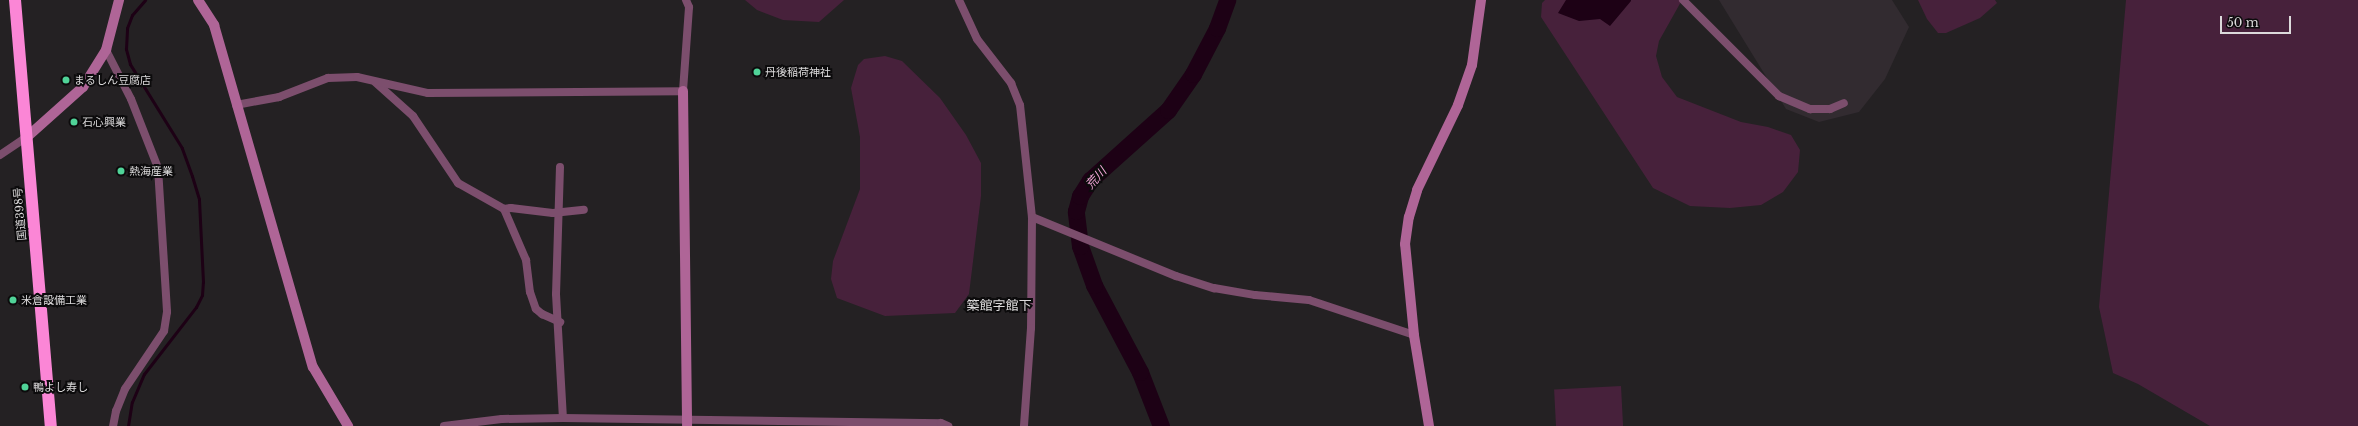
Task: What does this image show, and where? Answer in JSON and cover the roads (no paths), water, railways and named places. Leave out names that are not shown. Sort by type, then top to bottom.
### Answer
[{"type":"highway","name":"国道398号","points":[[15,0],[51,426]]},
{"type":"street","points":[[0,155],[27,137],[83,87],[106,50],[119,0]]},
{"type":"street","points":[[198,0],[214,25],[313,367],[348,426]]},
{"type":"street","points":[[686,0],[689,7],[683,91],[687,422]]},
{"type":"street","points":[[959,0],[977,39],[1011,83],[1020,105],[1032,217],[1031,328],[1024,426]]},
{"type":"street","points":[[1429,426],[1414,335],[1405,244],[1408,217],[1417,190],[1458,105],[1472,65],[1481,0]]},
{"type":"street","points":[[1683,0],[1779,96],[1810,109],[1830,109],[1844,103]]},
{"type":"street","points":[[106,50],[130,99],[158,168],[167,312],[164,331],[126,389],[116,410],[113,426]]},
{"type":"street","points":[[236,105],[279,97],[328,78],[357,77],[428,93],[683,91]]},
{"type":"street","points":[[375,82],[413,116],[458,183],[504,209],[526,260],[530,292],[536,309],[542,314],[560,322]]},
{"type":"street","points":[[560,167],[556,294],[560,322],[563,418]]},
{"type":"street","points":[[504,209],[511,208],[559,212],[584,210]]},
{"type":"street","points":[[1032,217],[1072,235],[1176,276],[1214,288],[1255,295],[1310,300],[1414,335]]},
{"type":"street","points":[[444,426],[502,419],[563,418],[687,422],[941,423],[948,426]]},
{"type":"waterway","points":[[128,426],[132,402],[144,374],[196,307],[202,295],[203,282],[199,199],[192,176],[182,148],[130,64],[126,49],[127,28],[132,15],[145,0]]},
{"type":"waterway","name":"荒川","points":[[1161,426],[1140,372],[1094,285],[1080,246],[1076,211],[1080,196],[1090,180],[1168,110],[1193,74],[1217,28],[1227,0]]},
{"type":"place","name":"丹後稲荷神社","points":[[757,72]]},
{"type":"place","name":"まるしん豆腐店","points":[[66,80]]},
{"type":"place","name":"石心興業","points":[[74,122]]},
{"type":"place","name":"熱海産業","points":[[121,171]]},
{"type":"place","name":"米倉設備工業","points":[[13,300]]},
{"type":"place","name":"鴨よし寿し","points":[[25,387]]},
{"type":"district","name":"築館字館下","points":[[999,306]]}]
